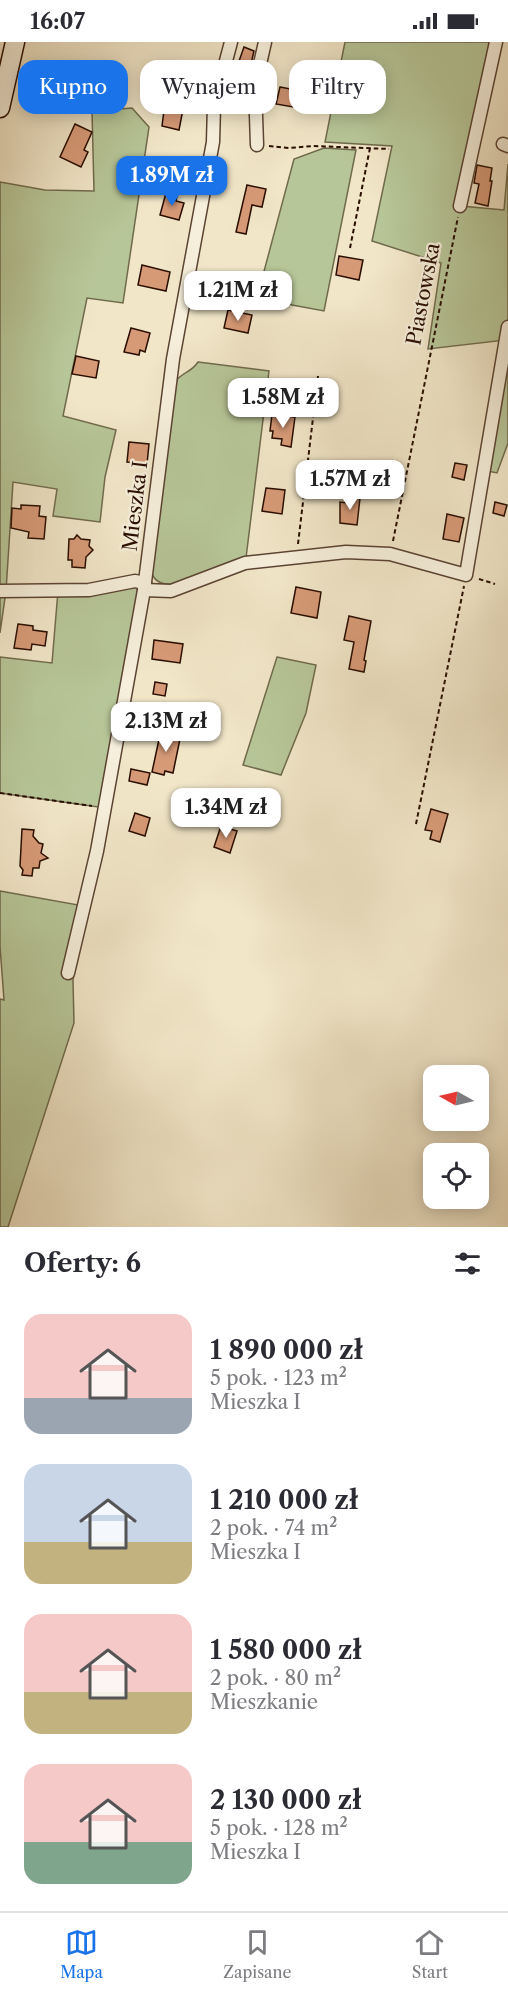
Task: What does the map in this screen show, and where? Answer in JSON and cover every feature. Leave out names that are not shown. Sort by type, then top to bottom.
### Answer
[{"type":"main road","points":[[0,108],[15,42]]},
{"type":"street","name":"Mieszka I","points":[[68,973],[105,808],[144,587],[173,359],[213,142],[214,106],[231,42]]},
{"type":"street","points":[[257,145],[255,86],[265,42]]},
{"type":"street","points":[[460,206],[496,42]]},
{"type":"street","points":[[0,591],[89,590],[135,581],[144,587],[171,591],[245,563],[346,552],[390,554],[466,575],[508,327]]},
{"type":"path","points":[[257,145],[289,148],[313,146],[389,149]]},
{"type":"path","points":[[350,248],[370,148]]},
{"type":"path","name":"Piastowska","points":[[390,554],[460,206]]},
{"type":"path","points":[[297,556],[318,376]]},
{"type":"path","points":[[416,824],[466,575],[495,584]]},
{"type":"path","points":[[0,793],[105,808]]},
{"type":"green space","points":[[345,42],[496,42],[461,206],[504,210],[508,164],[508,443],[497,473],[483,470],[505,340],[428,349],[441,263],[372,241],[392,146],[325,142],[331,114],[386,114],[386,60],[341,60]]},
{"type":"green space","points":[[128,108],[132,108],[149,127],[123,303],[87,298],[63,416],[116,430],[105,477],[100,522],[53,516],[57,489],[13,482],[6,591],[0,633],[0,182],[45,190],[94,191],[92,114],[128,114]]},
{"type":"green space","points":[[324,148],[356,150],[324,311],[292,305],[259,290],[294,159]]},
{"type":"green space","points":[[198,362],[269,371],[246,558],[194,580],[167,584],[157,580],[151,571],[175,382]]},
{"type":"green space","points":[[135,581],[144,590],[105,808],[0,793],[0,657],[52,663],[58,591]]},
{"type":"green space","points":[[277,657],[316,665],[306,713],[281,775],[243,765]]},
{"type":"green space","points":[[0,891],[84,906],[73,981],[74,1023],[8,1227],[0,1227],[0,999],[4,1000],[0,946]]},
{"type":"building","points":[[244,47],[254,51],[252,60],[239,60]]},
{"type":"building","points":[[280,87],[289,89],[289,106],[277,104]]},
{"type":"building","points":[[164,114],[182,114],[179,130],[162,126]]},
{"type":"building","points":[[75,124],[92,132],[84,150],[88,152],[81,167],[60,157]]},
{"type":"building","points":[[164,162],[196,168],[194,179],[161,173]]},
{"type":"building","points":[[477,165],[492,168],[488,206],[475,203],[479,184],[474,183]]},
{"type":"building","points":[[247,185],[266,189],[262,207],[252,205],[246,234],[236,232]]},
{"type":"building","points":[[166,193],[177,196],[176,201],[184,203],[179,220],[160,215]]},
{"type":"building","points":[[339,256],[363,260],[359,280],[336,275]]},
{"type":"building","points":[[142,265],[170,272],[166,291],[138,285]]},
{"type":"building","points":[[228,310],[252,315],[248,333],[224,328]]},
{"type":"building","points":[[131,328],[150,333],[145,352],[140,350],[139,355],[124,352]]},
{"type":"building","points":[[76,356],[99,361],[96,378],[72,374]]},
{"type":"building","points":[[272,414],[295,417],[291,447],[281,445],[282,439],[272,438],[273,431],[270,431]]},
{"type":"building","points":[[129,442],[149,444],[147,464],[127,462]]},
{"type":"building","points":[[455,463],[467,465],[464,480],[452,477]]},
{"type":"building","points":[[266,488],[285,490],[282,514],[262,511]]},
{"type":"building","points":[[348,497],[360,498],[357,525],[340,523],[340,502],[347,503]]},
{"type":"building","points":[[495,502],[507,505],[504,516],[493,513]]},
{"type":"building","points":[[21,505],[40,506],[39,516],[46,517],[44,539],[28,538],[29,532],[11,528],[12,508],[21,509]]},
{"type":"building","points":[[447,514],[464,518],[459,542],[443,539]]},
{"type":"building","points":[[77,535],[81,539],[90,540],[89,546],[93,550],[86,557],[85,568],[72,567],[72,560],[68,560],[69,539],[74,539]]},
{"type":"building","points":[[296,587],[321,592],[317,618],[291,613]]},
{"type":"building","points":[[349,616],[371,621],[364,672],[349,669],[354,642],[344,640]]},
{"type":"building","points":[[18,624],[33,626],[33,630],[47,632],[45,646],[32,644],[31,650],[14,648]]},
{"type":"building","points":[[154,640],[183,644],[180,663],[152,659]]},
{"type":"building","points":[[155,682],[167,684],[165,696],[153,694]]},
{"type":"building","points":[[161,730],[181,734],[173,773],[165,771],[164,775],[152,772]]},
{"type":"building","points":[[131,769],[150,773],[147,785],[129,781]]},
{"type":"building","points":[[431,809],[448,814],[440,842],[430,839],[432,831],[425,830]]},
{"type":"building","points":[[135,813],[150,818],[145,836],[129,831]]},
{"type":"building","points":[[221,826],[237,831],[230,853],[214,847]]},
{"type":"building","points":[[22,829],[34,830],[33,836],[43,844],[41,853],[48,858],[40,861],[39,868],[33,868],[32,876],[22,875],[23,870],[20,866]]}]
